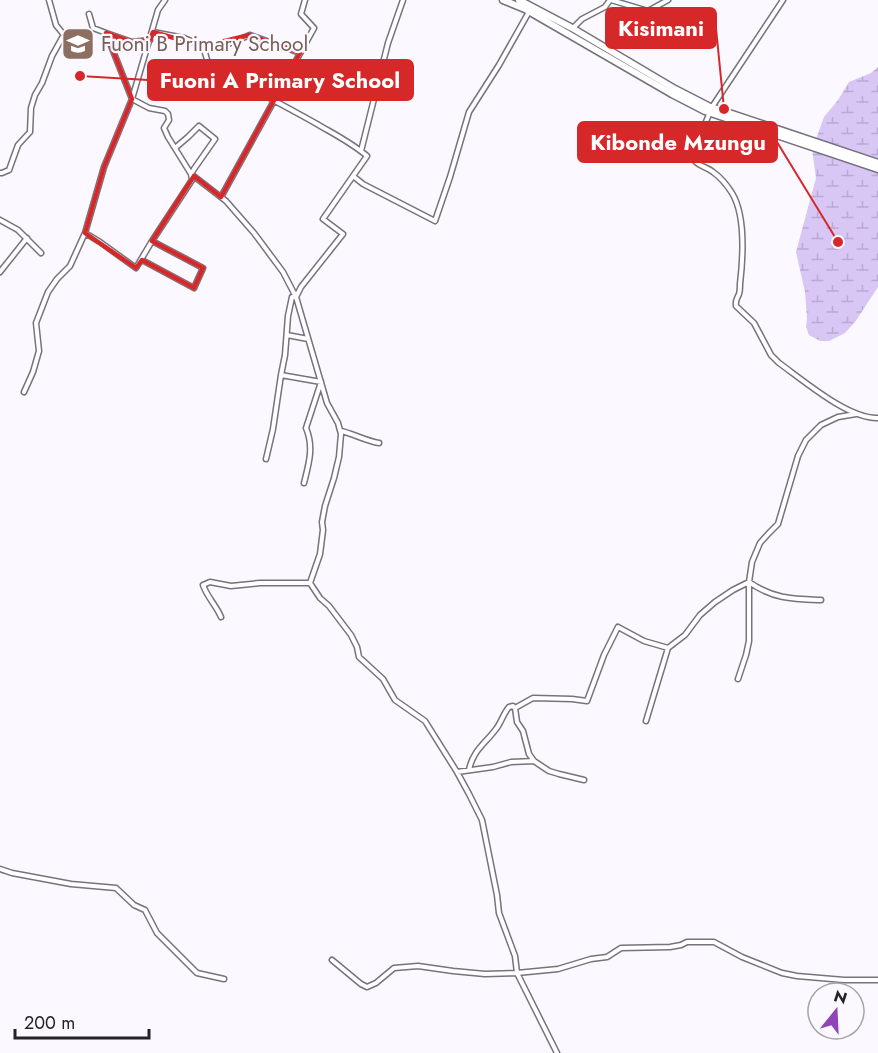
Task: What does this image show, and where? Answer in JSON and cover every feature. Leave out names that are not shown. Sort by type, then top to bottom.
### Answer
[{"type":"main road","points":[[503,0],[531,9],[572,28],[711,110]]},
{"type":"main road","points":[[519,0],[672,94],[878,170]]},
{"type":"main road","points":[[813,145],[878,163]]},
{"type":"street","points":[[0,173],[9,170],[18,145],[30,132],[31,108],[35,95],[52,56],[62,38],[67,35],[56,25],[49,0]]},
{"type":"street","points":[[24,392],[39,351],[36,323],[42,306],[57,279],[70,266],[86,233],[104,167],[132,99],[158,10],[165,0]]},
{"type":"street","points":[[221,197],[314,28],[301,14],[305,0]]},
{"type":"street","points":[[361,150],[388,43],[403,0]]},
{"type":"street","points":[[572,28],[582,19],[605,7],[611,0],[648,11],[668,0]]},
{"type":"street","points":[[783,0],[711,110],[692,159],[713,171],[733,194],[742,228],[742,260],[736,306],[754,323],[771,355],[841,407],[857,414],[878,418]]},
{"type":"street","points":[[353,176],[363,184],[435,221],[469,112],[500,65],[531,9]]},
{"type":"street","points":[[89,14],[93,28],[132,42],[150,40]]},
{"type":"street","points":[[153,32],[184,38],[203,46],[228,44],[250,35],[300,53]]},
{"type":"street","points":[[106,33],[132,99],[168,114],[169,120],[164,128],[191,174],[221,197],[254,233],[283,272],[296,297],[327,403],[340,431],[339,457],[325,506],[320,554],[310,583]]},
{"type":"street","points":[[203,46],[208,63],[368,156],[323,219],[343,234],[301,287],[296,297],[292,297],[285,355],[266,459]]},
{"type":"street","points":[[86,233],[136,268],[192,180],[191,174],[215,139],[199,126],[175,148]]},
{"type":"street","points":[[0,220],[18,230],[41,252]]},
{"type":"street","points":[[0,272],[27,238]]},
{"type":"street","points":[[142,260],[194,288],[203,268],[152,241]]},
{"type":"street","points":[[286,335],[308,339]]},
{"type":"street","points":[[281,375],[321,382]]},
{"type":"street","points":[[304,483],[310,456],[310,438],[306,428],[321,382]]},
{"type":"street","points":[[738,679],[749,640],[752,562],[760,543],[778,524],[798,456],[806,440],[821,425],[838,417],[857,414]]},
{"type":"street","points":[[340,431],[379,442]]},
{"type":"street","points":[[221,617],[203,585],[210,582],[231,586],[260,583],[310,583]]},
{"type":"street","points":[[750,582],[761,590],[790,599],[820,600]]},
{"type":"street","points":[[646,721],[668,648],[685,635],[700,615],[715,602],[750,582]]},
{"type":"street","points":[[310,583],[351,635],[359,657],[383,679],[395,700],[425,722],[457,772],[482,820],[499,913],[515,956],[517,973],[556,1053]]},
{"type":"street","points":[[469,770],[475,754],[498,728],[499,721],[509,707],[514,708],[533,698],[587,701],[604,655],[618,627],[644,641],[668,648]]},
{"type":"street","points":[[514,708],[517,722],[523,731],[534,761],[549,771],[584,780]]},
{"type":"street","points":[[457,772],[511,762],[534,761]]},
{"type":"street","points":[[0,869],[71,884],[116,888],[134,904],[145,910],[157,933],[197,974],[224,979]]},
{"type":"street","points":[[332,960],[367,987],[376,983],[394,968],[405,966],[485,974],[517,973],[558,969],[591,959],[607,957],[621,948],[670,947],[687,942],[714,942],[742,957],[782,973],[844,980],[878,980]]},
{"type":"highlighted area","points":[[153,32],[203,46],[250,35],[300,53],[221,197],[194,176],[152,241],[203,268],[194,288],[142,260],[136,268],[85,233],[104,167],[132,99],[106,33],[132,42],[150,40]]},
{"type":"green space","points":[[878,67],[878,160],[816,139],[824,117],[849,82],[871,73]]},
{"type":"green space","points":[[812,149],[878,172],[878,287],[855,322],[845,333],[829,341],[820,341],[809,335],[806,327],[805,292],[796,252],[816,178]]},
{"type":"place","name":"Fuoni B Primary School","points":[[78,44]]},
{"type":"place","name":"Fuoni A Primary School","points":[[80,76]]},
{"type":"place","name":"Kisimani","points":[[724,109]]},
{"type":"place","name":"Kibonde Mzungu","points":[[838,242]]}]
